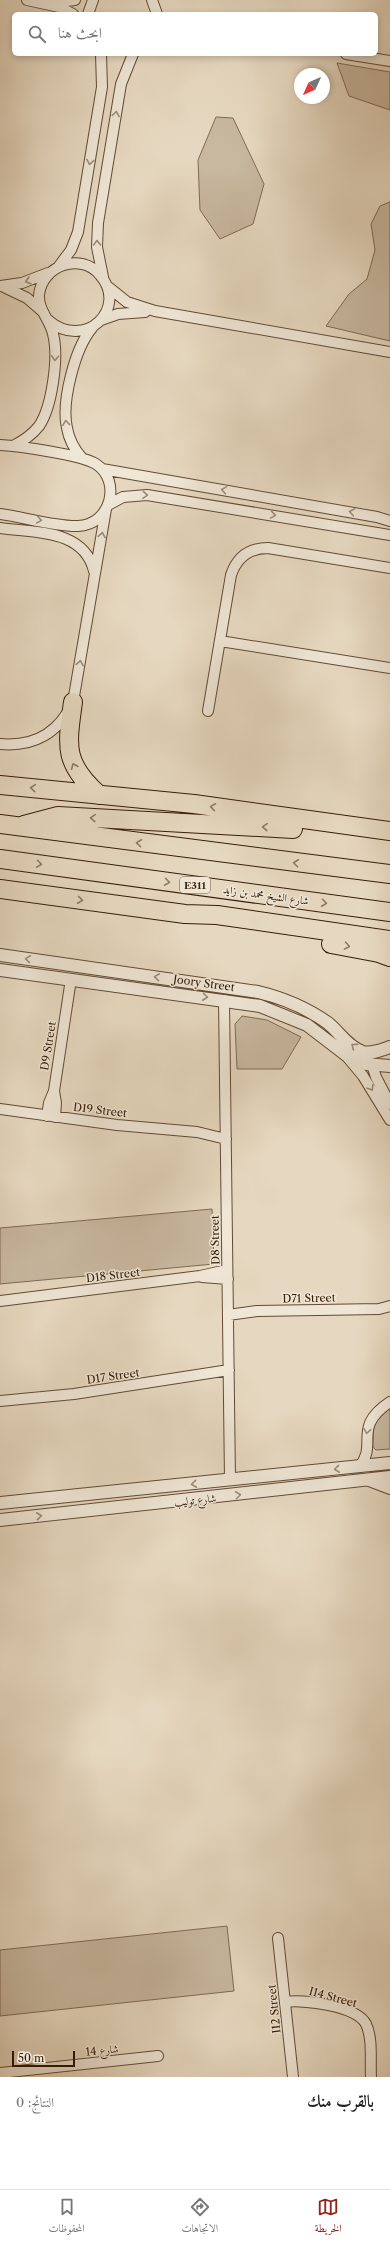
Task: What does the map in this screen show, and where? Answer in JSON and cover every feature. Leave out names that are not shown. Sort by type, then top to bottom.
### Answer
[{"type":"highway","points":[[73,702],[69,735],[72,763],[80,777],[99,795]]},
{"type":"highway","points":[[0,785],[194,804],[390,831]]},
{"type":"highway","points":[[20,827],[58,816],[315,830],[345,825]]},
{"type":"highway","points":[[0,824],[390,874]]},
{"type":"highway","name":"شارع الشيخ محمد بن زايد","points":[[0,859],[390,912]]},
{"type":"highway","points":[[0,889],[185,914],[218,914],[390,940]]},
{"type":"highway","points":[[185,914],[217,923],[370,951],[390,957]]},
{"type":"street","points":[[27,0],[47,4],[68,12]]},
{"type":"street","points":[[47,4],[75,0]]},
{"type":"street","points":[[89,12],[93,0]]},
{"type":"street","points":[[154,6],[162,12]]},
{"type":"street","points":[[42,311],[40,303],[40,288],[43,281],[71,250],[78,232],[102,87],[101,56]]},
{"type":"street","points":[[82,458],[70,439],[66,418],[76,357],[82,341],[97,324],[109,300],[96,246],[98,223],[121,84],[131,56]]},
{"type":"street","points":[[357,56],[390,62]]},
{"type":"street","points":[[0,286],[33,280],[56,268],[73,263],[88,266],[95,270],[106,284],[127,302],[155,311],[390,352]]},
{"type":"street","points":[[0,286],[23,295],[42,311],[48,320],[53,333],[55,348],[48,406],[39,426],[23,441],[13,446]]},
{"type":"street","points":[[48,320],[64,331],[74,332],[97,324],[118,314],[155,311]]},
{"type":"street","points":[[0,445],[82,458],[89,460],[102,469],[377,517],[390,521]]},
{"type":"street","points":[[0,744],[24,744],[42,738],[61,722],[73,702],[107,507],[111,492],[110,483],[102,469]]},
{"type":"street","points":[[0,514],[78,526],[95,521],[107,507],[130,495],[147,495],[390,535]]},
{"type":"street","points":[[0,528],[58,536],[71,540],[86,552],[92,564],[95,575]]},
{"type":"street","points":[[208,711],[234,567],[241,557],[252,550],[260,548],[277,549],[390,568]]},
{"type":"street","points":[[220,641],[390,668]]},
{"type":"street","name":"Joory Street","points":[[0,955],[249,990],[276,997],[304,1009],[334,1029],[354,1048],[362,1052],[372,1053],[390,1047]]},
{"type":"street","name":"Joory Street","points":[[0,970],[248,1003],[278,1012],[307,1025],[326,1038],[348,1058],[360,1063],[390,1066]]},
{"type":"street","points":[[71,979],[82,974],[107,976],[119,972]]},
{"type":"street","name":"D9 Street","points":[[51,1116],[56,1103],[54,1091],[71,979]]},
{"type":"street","points":[[224,1000],[236,995],[264,998],[276,997]]},
{"type":"street","name":"D8 Street","points":[[224,1000],[230,1480]]},
{"type":"street","points":[[326,1038],[334,1029]]},
{"type":"street","points":[[348,1058],[363,1076],[390,1120]]},
{"type":"street","points":[[372,1065],[376,1077],[390,1104]]},
{"type":"street","name":"D19 Street","points":[[0,1109],[51,1116],[226,1134]]},
{"type":"street","name":"D18 Street","points":[[0,1301],[200,1276],[228,1275]]},
{"type":"street","name":"D71 Street","points":[[228,1312],[379,1309],[390,1306]]},
{"type":"street","points":[[379,1309],[390,1311]]},
{"type":"street","name":"D17 Street","points":[[0,1401],[74,1394],[202,1376],[229,1374]]},
{"type":"street","points":[[359,1467],[366,1454],[369,1422],[377,1412],[390,1402]]},
{"type":"street","name":"شارع توليب","points":[[0,1503],[390,1463]]},
{"type":"street","name":"شارع توليب","points":[[0,1520],[390,1477]]},
{"type":"street","points":[[366,1479],[390,1488]]},
{"type":"street","points":[[172,1502],[182,1495],[216,1491],[224,1487],[230,1480]]},
{"type":"street","name":"I12 Street","points":[[278,1938],[293,2077]]},
{"type":"street","name":"I14 Street","points":[[285,2002],[313,2002],[356,2014],[362,2018],[368,2032],[371,2077]]},
{"type":"street","name":"شارع 14","points":[[0,2073],[158,2056]]},
{"type":"shaded area","points":[[337,63],[390,72],[390,110],[349,96]]},
{"type":"shaded area","points":[[216,117],[233,118],[264,184],[253,224],[220,239],[200,210],[198,160]]},
{"type":"shaded area","points":[[390,202],[390,341],[326,326],[349,294],[367,279],[375,250],[371,224],[380,206]]},
{"type":"shaded area","points":[[242,1016],[267,1020],[301,1037],[282,1069],[237,1069],[235,1024]]},
{"type":"shaded area","points":[[212,1209],[214,1264],[0,1284],[0,1228]]},
{"type":"shaded area","points":[[390,1407],[390,1449],[376,1450],[373,1444],[375,1424],[379,1417]]},
{"type":"shaded area","points":[[227,1926],[234,1991],[0,2016],[0,1950]]}]
